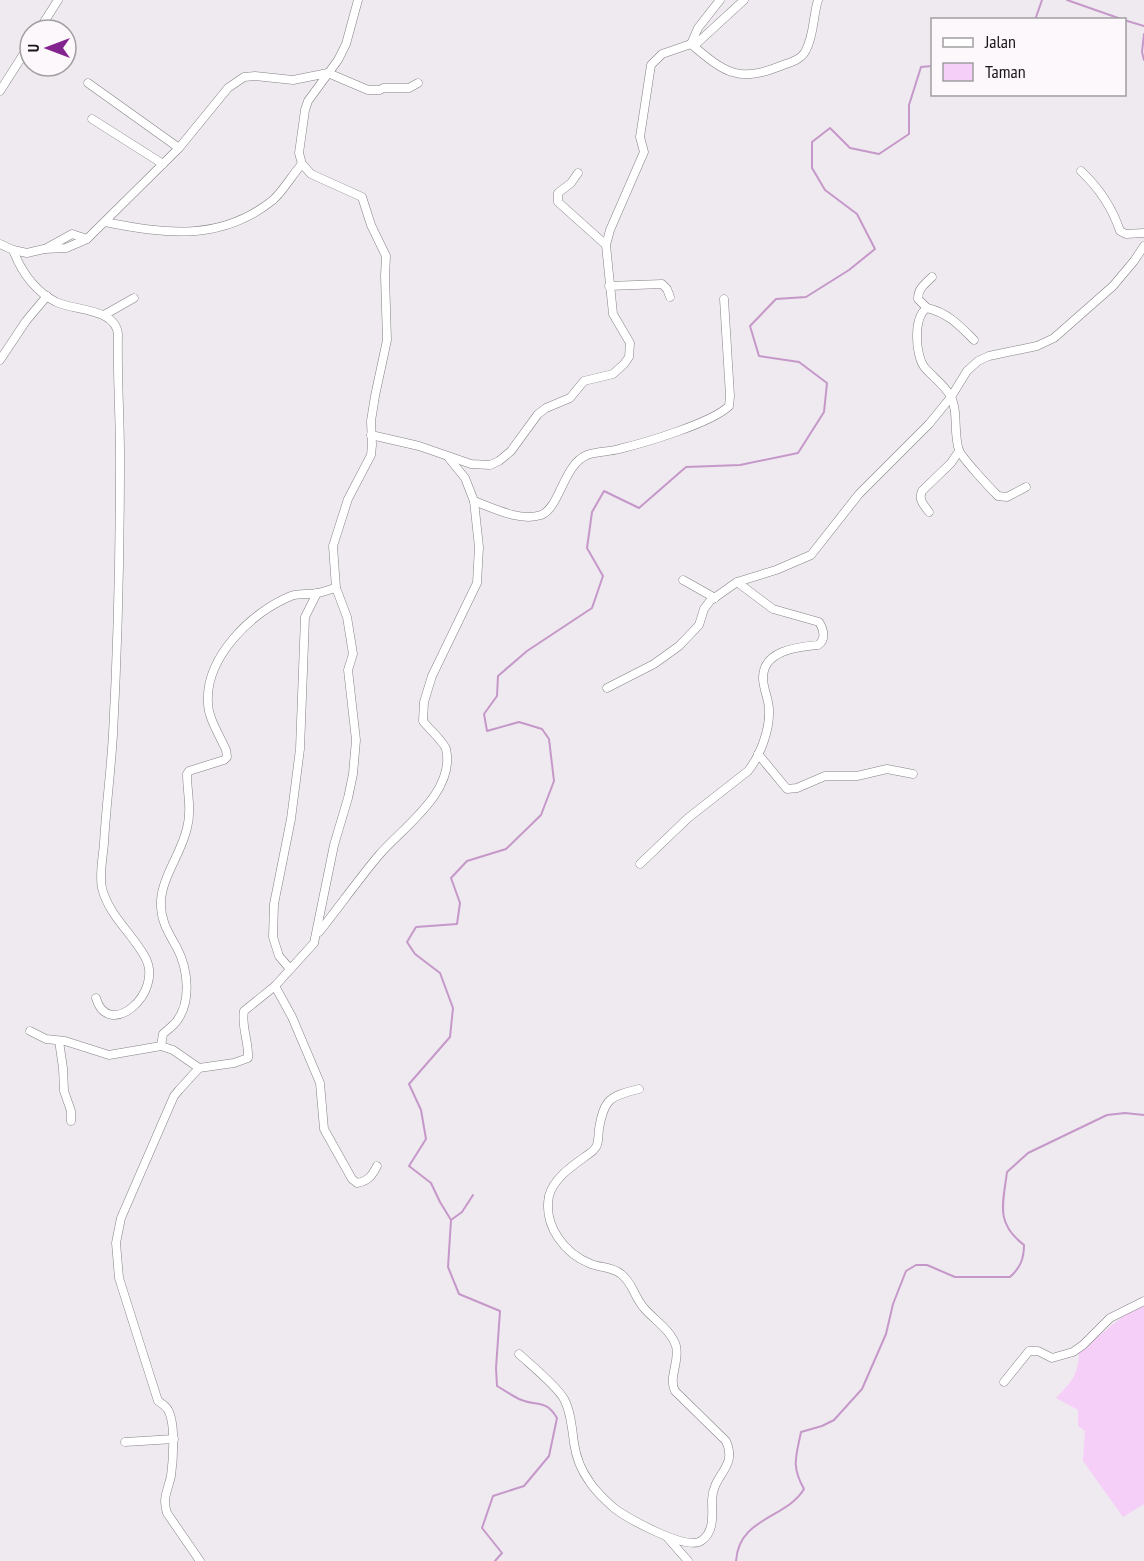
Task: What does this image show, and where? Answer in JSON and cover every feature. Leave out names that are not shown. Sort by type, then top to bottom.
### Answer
[{"type":"street","points":[[47,18],[58,0]]},
{"type":"street","points":[[317,935],[334,845],[350,793],[356,750],[348,670],[353,654],[351,633],[336,588],[333,541],[348,499],[369,461],[372,445],[375,396],[387,345],[386,253],[371,225],[362,197],[315,176],[302,164],[299,153],[305,110],[312,94],[338,60],[346,44],[358,0]]},
{"type":"street","points":[[692,45],[698,28],[720,0]]},
{"type":"street","points":[[371,435],[407,443],[480,466],[490,465],[499,462],[516,446],[534,418],[542,411],[570,399],[584,381],[611,375],[624,364],[630,353],[630,344],[613,314],[606,245],[644,152],[640,137],[651,65],[662,54],[692,45],[744,0]]},
{"type":"street","points":[[692,45],[735,75],[770,70],[804,55],[809,45],[818,0]]},
{"type":"street","points":[[0,90],[18,62]]},
{"type":"street","points":[[0,244],[27,253],[44,249],[66,248],[87,239],[179,148],[228,88],[244,77],[293,80],[328,73],[368,90],[409,88],[417,83]]},
{"type":"street","points":[[88,83],[179,148]]},
{"type":"street","points":[[92,119],[163,164]]},
{"type":"street","points":[[105,222],[144,229],[183,232],[223,227],[246,217],[273,200],[302,164]]},
{"type":"street","points":[[1081,171],[1094,183],[1108,204],[1117,219],[1120,231],[1126,234],[1144,233]]},
{"type":"street","points":[[578,173],[571,183],[558,193],[558,202],[606,245]]},
{"type":"street","points":[[607,688],[654,664],[679,646],[699,625],[704,609],[737,582],[776,570],[814,552],[859,494],[929,424],[951,397],[967,371],[978,361],[1010,350],[1037,346],[1066,330],[1113,286],[1144,246]]},
{"type":"street","points":[[13,250],[23,273],[47,296],[65,305],[104,315],[115,323],[118,334],[120,457],[112,735],[101,881],[110,908],[145,957],[150,973],[148,986],[142,997],[134,1007],[124,1013],[115,1015],[105,1012],[98,1005],[96,998]]},
{"type":"street","points":[[932,277],[921,287],[918,299],[927,308],[945,313],[974,340]]},
{"type":"street","points":[[609,286],[662,284],[670,297]]},
{"type":"street","points":[[0,360],[26,321],[47,296]]},
{"type":"street","points":[[104,315],[134,298]]},
{"type":"street","points":[[474,501],[512,514],[540,515],[550,508],[574,466],[586,456],[618,450],[702,422],[725,410],[729,406],[730,396],[724,299]]},
{"type":"street","points":[[927,308],[921,313],[918,321],[920,358],[924,367],[951,397],[959,451],[998,496],[1007,497],[1026,487]]},
{"type":"street","points":[[929,512],[922,503],[920,496],[922,491],[951,463],[959,451]]},
{"type":"street","points":[[200,1561],[167,1513],[165,1505],[164,1497],[170,1479],[174,1439],[169,1411],[158,1401],[122,1293],[116,1265],[116,1243],[121,1218],[174,1096],[199,1068],[234,1063],[248,1058],[244,1011],[275,986],[310,949],[317,935],[381,854],[426,809],[441,784],[446,763],[446,747],[423,721],[423,712],[432,676],[477,583],[479,547],[474,501],[465,478],[447,456]]},
{"type":"street","points":[[683,580],[715,598]]},
{"type":"street","points":[[640,864],[679,825],[748,771],[758,754],[766,730],[769,712],[763,678],[767,665],[774,657],[787,650],[820,645],[822,641],[824,632],[816,621],[773,609],[737,582]]},
{"type":"street","points":[[161,1046],[163,1034],[176,1022],[186,999],[182,958],[166,930],[161,905],[163,889],[187,830],[190,810],[187,774],[189,771],[224,760],[227,756],[208,707],[208,691],[213,669],[233,640],[251,622],[291,596],[336,588]]},
{"type":"street","points":[[291,969],[279,956],[272,930],[274,904],[291,819],[300,749],[305,618],[317,593]]},
{"type":"street","points":[[758,754],[787,789],[798,788],[825,776],[857,776],[887,769],[913,774]]},
{"type":"street","points":[[275,986],[292,1017],[320,1083],[324,1129],[331,1143],[352,1179],[357,1182],[372,1176],[377,1166]]},
{"type":"street","points":[[30,1031],[46,1039],[109,1054],[161,1046],[173,1050],[199,1068]]},
{"type":"street","points":[[59,1041],[64,1091],[71,1111],[71,1121]]},
{"type":"street","points":[[519,1354],[563,1396],[572,1425],[576,1455],[596,1491],[626,1516],[666,1536],[693,1544],[702,1540],[710,1531],[714,1486],[729,1462],[730,1450],[726,1441],[675,1391],[672,1383],[676,1347],[668,1331],[643,1307],[635,1289],[620,1273],[608,1267],[584,1261],[563,1246],[554,1231],[548,1200],[554,1183],[595,1149],[601,1117],[609,1100],[622,1093],[639,1089]]},
{"type":"street","points":[[1004,1382],[1029,1351],[1038,1351],[1052,1358],[1073,1352],[1110,1318],[1144,1301]]},
{"type":"street","points":[[125,1442],[174,1439]]},
{"type":"street","points":[[666,1536],[688,1561]]},
{"type":"green space","points":[[1144,1305],[1144,1504],[1123,1517],[1083,1461],[1085,1431],[1078,1426],[1078,1410],[1056,1398],[1073,1378],[1079,1352],[1127,1313]]},
{"type":"waterway","points":[[1036,18],[1042,0]]},
{"type":"waterway","points":[[1067,0],[1118,18]]},
{"type":"waterway","points":[[1126,21],[1144,26]]},
{"type":"waterway","points":[[1144,34],[1142,52],[1144,60]]},
{"type":"waterway","points":[[451,1220],[431,1183],[409,1166],[426,1139],[421,1110],[409,1084],[450,1037],[453,1008],[440,973],[415,954],[407,942],[416,927],[457,924],[460,903],[451,878],[467,861],[506,849],[541,815],[554,781],[549,739],[542,729],[519,722],[487,731],[484,714],[497,696],[498,676],[527,651],[592,608],[603,576],[587,548],[592,512],[604,491],[639,508],[686,467],[740,465],[798,453],[824,412],[827,383],[799,362],[759,356],[750,326],[776,299],[806,297],[849,270],[875,249],[857,214],[825,190],[812,168],[812,142],[830,128],[850,148],[879,154],[909,134],[909,105],[921,67],[931,66]]},
{"type":"waterway","points":[[736,1561],[745,1535],[786,1507],[804,1489],[796,1467],[801,1432],[834,1420],[862,1389],[886,1334],[893,1304],[906,1271],[916,1265],[927,1265],[955,1277],[1010,1277],[1021,1263],[1024,1245],[1015,1237],[1005,1221],[1003,1203],[1007,1172],[1028,1153],[1107,1115],[1125,1113],[1144,1115]]},
{"type":"waterway","points":[[473,1195],[462,1212],[451,1220],[448,1267],[459,1294],[500,1311],[497,1386],[519,1399],[544,1405],[557,1418],[549,1456],[524,1486],[493,1496],[482,1528],[502,1553],[495,1561]]}]
